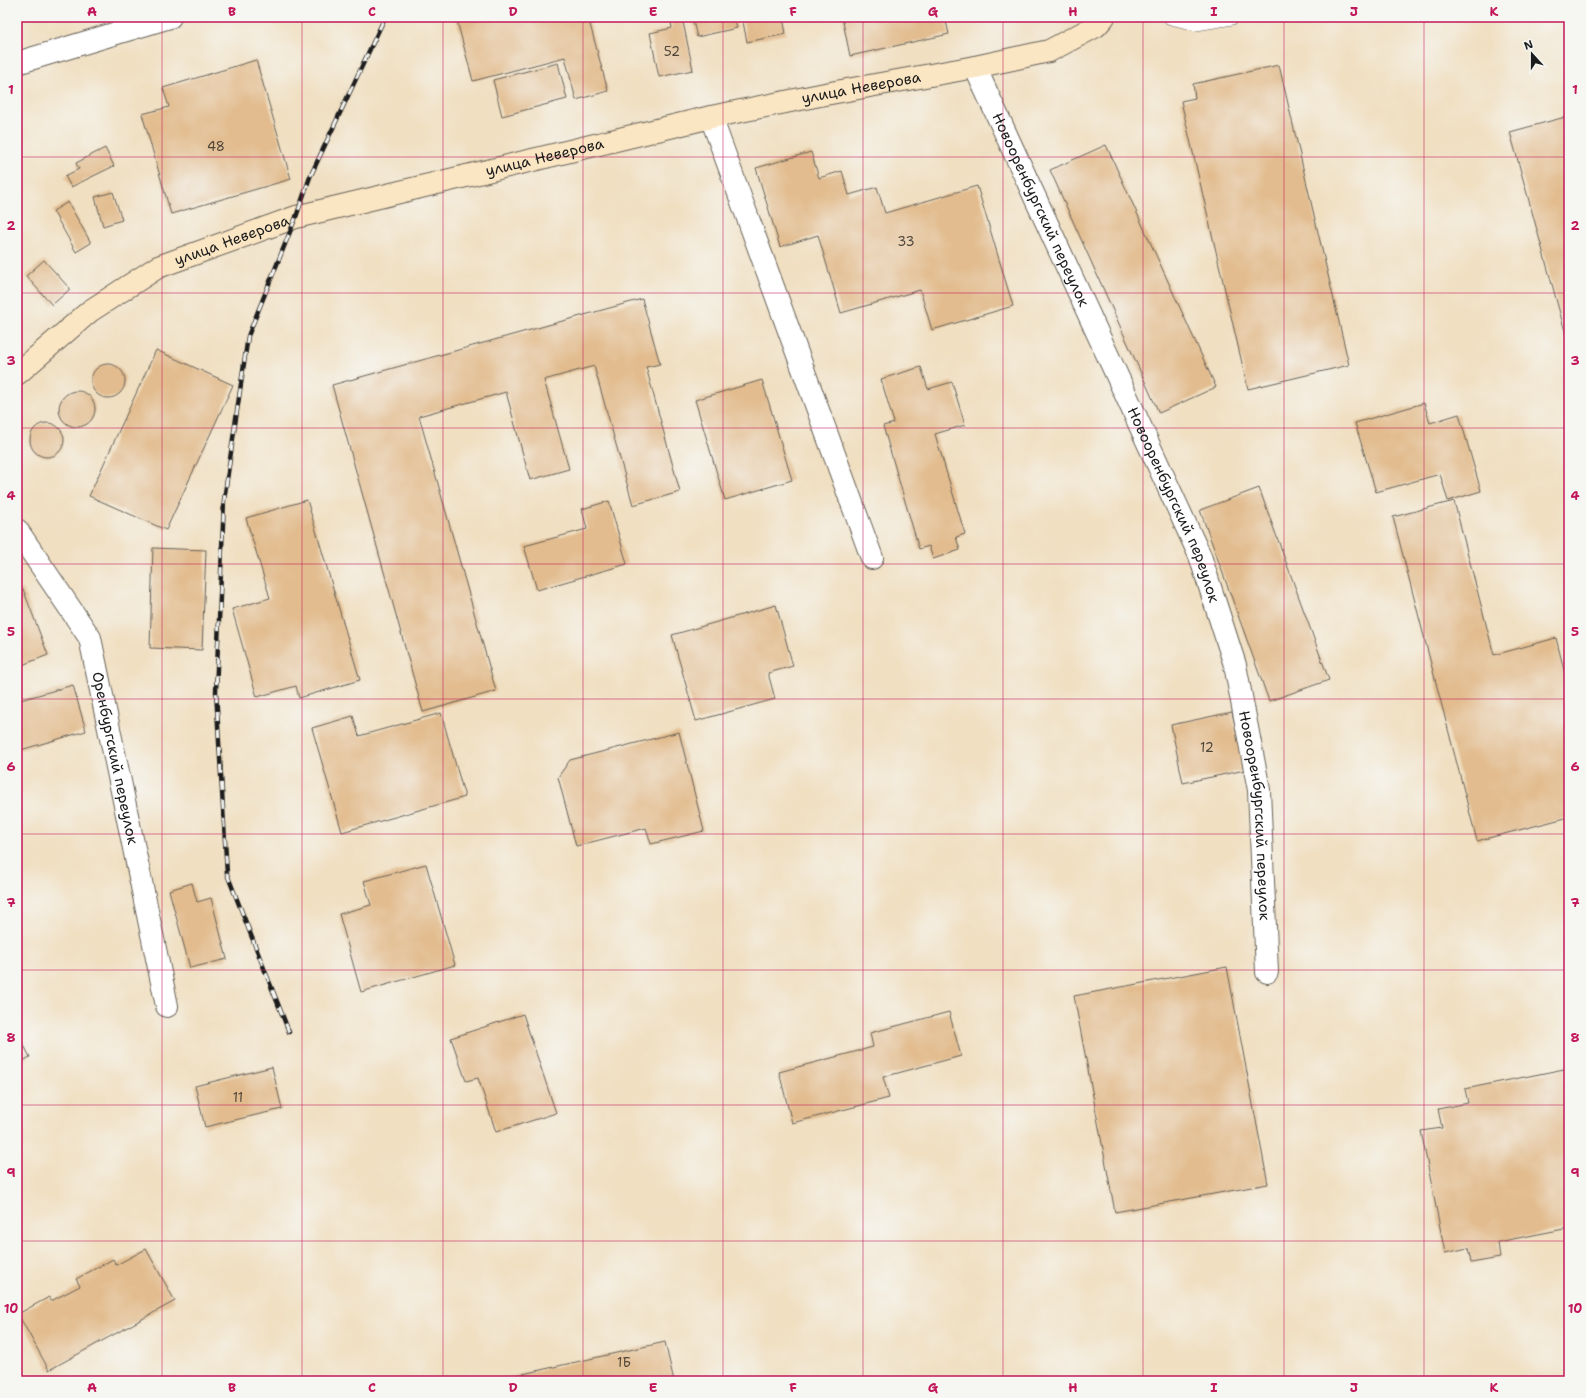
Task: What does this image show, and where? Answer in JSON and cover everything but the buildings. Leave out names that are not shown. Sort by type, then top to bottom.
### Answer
[{"type":"street","points":[[17,63],[170,17]]},
{"type":"street","name":"улица Неверова","points":[[17,374],[90,311],[158,267],[296,217],[711,117],[825,94],[975,67],[1049,51],[1096,26],[1104,17]]},
{"type":"street","name":"Новооренбургский переулок","points":[[975,67],[1202,563],[1235,665],[1259,790],[1267,972]]},
{"type":"street","points":[[711,117],[872,558]]},
{"type":"street","name":"Оренбургский переулок","points":[[17,530],[90,638],[167,1006]]},
{"type":"lane","points":[[1172,17],[1196,23],[1232,17]]},
{"type":"railway","points":[[289,1032],[227,874],[216,692],[224,500],[248,336],[296,217],[310,177],[385,17]]}]
